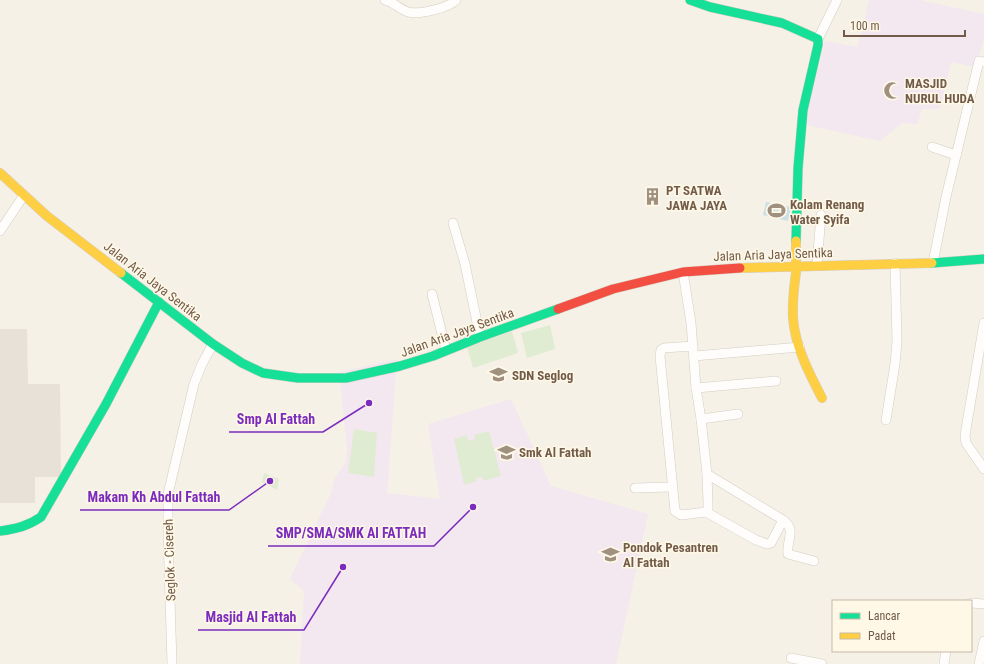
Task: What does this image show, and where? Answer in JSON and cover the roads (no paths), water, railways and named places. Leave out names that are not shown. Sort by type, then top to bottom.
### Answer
[{"type":"street","points":[[386,0],[391,1],[402,10],[410,13],[444,7],[452,4],[456,0]]},
{"type":"street","points":[[690,0],[710,7],[782,23],[818,39]]},
{"type":"street","points":[[822,398],[809,375],[794,326],[792,306],[796,266],[796,211],[804,109],[818,39],[837,0]]},
{"type":"street","points":[[933,262],[956,155],[979,61],[984,62]]},
{"type":"street","points":[[932,147],[956,155]]},
{"type":"street","name":"Jalan Aria Jaya Sentika","points":[[0,173],[47,216],[213,344],[242,363],[263,373],[312,379],[346,378],[400,366],[434,356],[480,337],[613,289],[684,272],[726,268],[933,262],[984,259]]},
{"type":"street","points":[[0,231],[24,195]]},
{"type":"street","points":[[817,265],[821,214]]},
{"type":"street","points":[[453,223],[465,264],[480,337]]},
{"type":"street","points":[[886,420],[897,341],[895,263]]},
{"type":"street","points":[[684,272],[690,312],[696,388],[707,474],[708,509],[706,512]]},
{"type":"street","points":[[432,294],[446,350]]},
{"type":"street","points":[[0,531],[17,530],[28,526],[41,517],[106,404],[159,302]]},
{"type":"street","points":[[984,323],[965,435],[966,443],[984,469]]},
{"type":"street","name":"Seglok - Cisereh","points":[[172,664],[168,494],[194,384],[202,364],[213,344]]},
{"type":"street","points":[[693,346],[664,348],[661,350],[660,356],[675,511],[681,515],[706,512],[756,540],[768,544],[771,543],[784,520]]},
{"type":"street","points":[[694,356],[800,347]]},
{"type":"street","points":[[696,388],[776,381]]},
{"type":"street","points":[[701,419],[738,414]]},
{"type":"street","points":[[707,474],[784,520],[790,527],[791,531],[788,554],[814,561]]},
{"type":"street","points":[[635,488],[672,487]]},
{"type":"street","points":[[972,603],[984,604]]},
{"type":"street","points":[[979,664],[984,641]]},
{"type":"street","points":[[944,664],[946,652]]},
{"type":"street","points":[[792,658],[822,664]]},
{"type":"place","name":"MASJID NURUL HUDA","points":[[892,90]]},
{"type":"place","name":"PT SATWA JAWA JAYA","points":[[653,197]]},
{"type":"place","name":"Kolam Renang Water Syifa","points":[[777,211]]},
{"type":"place","name":"SDN Seglog","points":[[499,375]]},
{"type":"place","name":"Smp Al Fattah","points":[[369,403]]},
{"type":"place","name":"Smk Al Fattah","points":[[506,452]]},
{"type":"place","name":"Makam Kh Abdul Fattah","points":[[270,481]]},
{"type":"place","name":"SMP/SMA/SMK Al FATTAH","points":[[473,507]]},
{"type":"place","name":"Pondok Pesantren Al Fattah","points":[[610,554]]},
{"type":"place","name":"Masjid Al Fattah","points":[[343,567]]}]
